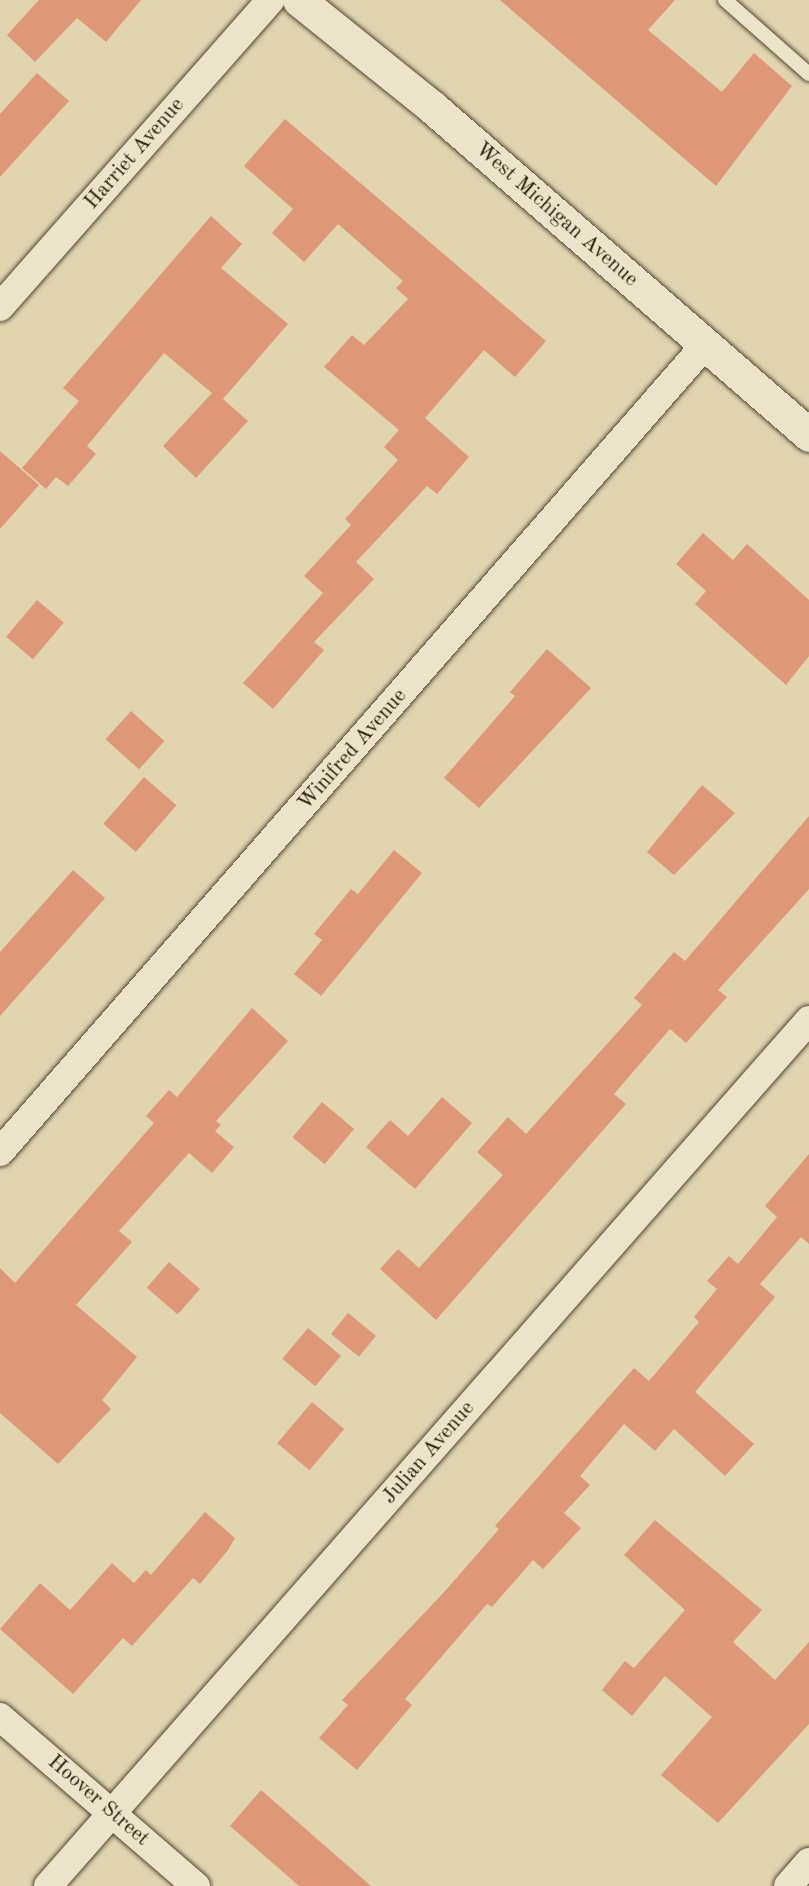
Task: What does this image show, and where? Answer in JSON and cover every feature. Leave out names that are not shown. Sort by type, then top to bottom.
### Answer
[{"type":"street","name":"Harriet Avenue","points":[[0,307],[271,0]]},
{"type":"street","name":"West Michigan Avenue","points":[[299,0],[432,107],[809,435]]},
{"type":"street","name":"Winifred Avenue","points":[[0,1152],[705,345]]},
{"type":"street","name":"Julian Avenue","points":[[48,1886],[809,1020]]},
{"type":"street","name":"Hoover Street","points":[[0,1717],[196,1886]]},
{"type":"street","points":[[788,1886],[809,1862]]},
{"type":"lane","points":[[724,0],[809,74]]},
{"type":"building","points":[[39,0],[141,0],[106,42],[77,18],[35,62],[7,35]]},
{"type":"building","points":[[500,0],[675,0],[648,30],[722,92],[754,53],[792,86],[716,186]]},
{"type":"building","points":[[37,73],[69,101],[0,177],[0,114]]},
{"type":"building","points":[[285,119],[546,341],[515,377],[484,350],[425,418],[469,457],[437,494],[427,486],[356,562],[374,579],[314,642],[324,650],[273,709],[243,683],[323,593],[304,576],[351,525],[345,519],[398,460],[384,447],[399,430],[324,367],[352,335],[364,345],[408,299],[396,288],[403,281],[338,224],[304,262],[272,233],[293,209],[244,166]]},
{"type":"building","points":[[211,216],[242,244],[221,268],[288,324],[223,399],[248,421],[196,478],[163,446],[212,393],[164,353],[87,446],[96,454],[68,486],[56,477],[46,489],[22,468],[79,401],[63,388]]},
{"type":"building","points":[[0,451],[39,485],[0,529]]},
{"type":"building","points":[[703,533],[733,560],[747,544],[809,600],[809,656],[786,685],[695,604],[706,591],[676,564]]},
{"type":"building","points":[[37,600],[64,622],[33,659],[6,637]]},
{"type":"building","points":[[547,649],[591,688],[479,808],[444,778],[515,696],[510,692]]},
{"type":"building","points":[[131,711],[164,741],[139,769],[106,739]]},
{"type":"building","points":[[144,777],[176,805],[136,852],[103,824]]},
{"type":"building","points":[[702,785],[735,813],[674,875],[647,852]]},
{"type":"building","points":[[809,816],[809,889],[718,990],[727,997],[686,1043],[670,1029],[614,1094],[626,1104],[436,1320],[380,1269],[398,1249],[419,1268],[503,1175],[477,1152],[508,1117],[526,1134],[642,1005],[634,998],[674,952],[685,961]]},
{"type":"building","points":[[394,850],[422,873],[321,996],[294,974],[322,940],[314,934],[351,889],[358,894]]},
{"type":"building","points":[[73,870],[105,898],[0,1016],[0,952]]},
{"type":"building","points":[[252,1008],[288,1041],[216,1121],[221,1125],[215,1131],[234,1147],[212,1173],[189,1153],[119,1231],[132,1242],[76,1305],[137,1357],[102,1400],[111,1409],[58,1464],[0,1413],[0,1268],[15,1283],[154,1123],[146,1116],[169,1090],[177,1097]]},
{"type":"building","points":[[442,1097],[472,1123],[415,1189],[366,1147],[390,1120],[408,1136]]},
{"type":"building","points":[[322,1102],[354,1129],[325,1164],[292,1137]]},
{"type":"building","points":[[809,1154],[809,1244],[801,1237],[760,1284],[775,1297],[695,1392],[754,1444],[725,1476],[674,1429],[655,1451],[624,1424],[580,1476],[590,1485],[564,1513],[581,1528],[543,1569],[533,1560],[492,1607],[487,1604],[405,1699],[412,1705],[357,1770],[319,1738],[348,1705],[342,1700],[446,1590],[499,1529],[495,1526],[634,1368],[649,1381],[699,1322],[694,1317],[717,1289],[707,1281],[729,1256],[738,1264],[777,1217],[765,1206]]},
{"type":"building","points":[[169,1262],[200,1289],[178,1315],[147,1288]]},
{"type":"building","points":[[348,1313],[376,1336],[359,1357],[331,1334]]},
{"type":"building","points":[[308,1328],[341,1356],[315,1386],[282,1359]]},
{"type":"building","points":[[312,1402],[344,1429],[309,1470],[277,1443]]},
{"type":"building","points":[[205,1512],[235,1538],[228,1550],[200,1584],[193,1578],[132,1646],[123,1638],[73,1694],[0,1629],[40,1583],[70,1610],[112,1563],[134,1583],[146,1570],[151,1575]]},
{"type":"building","points":[[655,1520],[762,1610],[733,1642],[775,1680],[809,1642],[809,1724],[718,1823],[661,1775],[712,1717],[665,1676],[632,1716],[602,1690],[625,1661],[634,1668],[685,1610],[624,1555]]},
{"type":"building","points":[[261,1790],[371,1886],[299,1886],[230,1826]]}]
